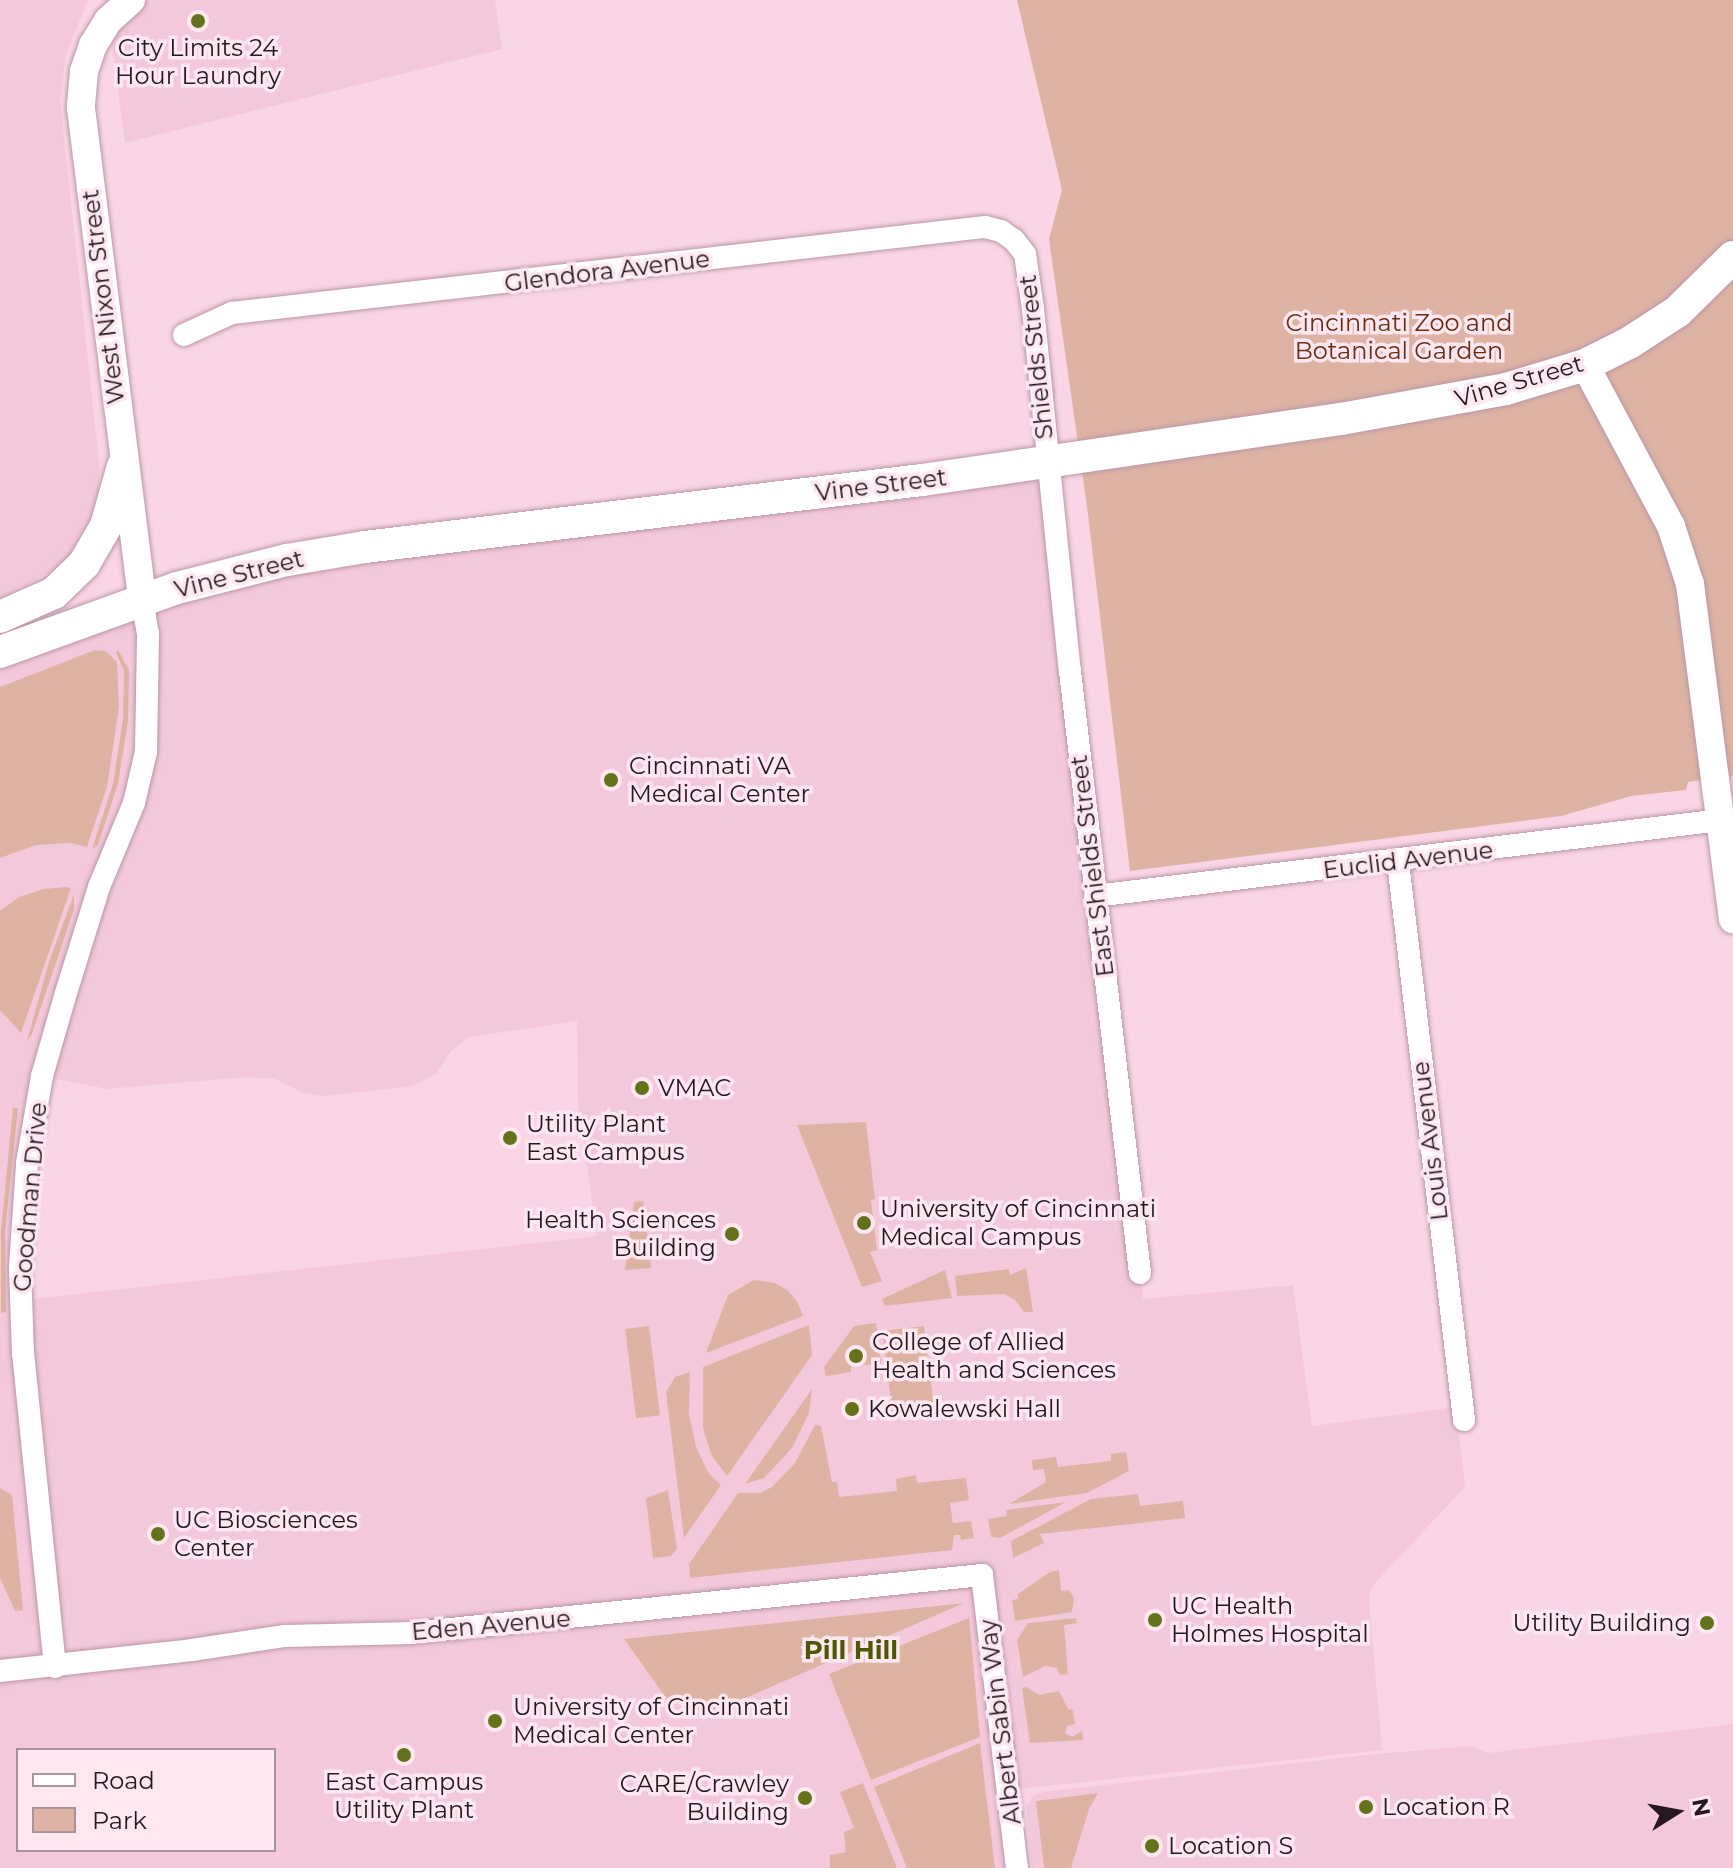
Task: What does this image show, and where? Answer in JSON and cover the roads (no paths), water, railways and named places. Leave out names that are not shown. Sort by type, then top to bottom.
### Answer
[{"type":"main road","name":"Vine Street","points":[[0,652],[142,600],[287,560],[365,547],[922,480],[1428,405],[1506,389],[1585,365],[1655,328],[1678,311],[1733,257]]},
{"type":"main road","points":[[0,617],[54,593],[84,564],[106,526],[123,466]]},
{"type":"street","name":"West Nixon Street","points":[[131,0],[107,11],[84,71],[81,108],[142,600]]},
{"type":"street","name":"Glendora Avenue","points":[[184,335],[232,313],[985,227],[1001,231],[1025,254]]},
{"type":"street","name":"Shields Street","points":[[1025,254],[1047,460]]},
{"type":"street","points":[[1585,365],[1671,526],[1690,584],[1733,919]]},
{"type":"street","name":"East Shields Street","points":[[1047,460],[1140,1273]]},
{"type":"street","name":"Goodman Drive","points":[[55,1667],[23,1354],[20,1267],[27,1163],[34,1113],[54,1034],[99,887],[134,803],[146,752],[149,649],[142,600]]},
{"type":"street","name":"Euclid Avenue","points":[[1095,896],[1398,862],[1721,820]]},
{"type":"street","name":"Louis Avenue","points":[[1398,862],[1464,1420]]},
{"type":"street","name":"Eden Avenue","points":[[0,1671],[55,1667],[285,1636],[411,1633],[982,1575]]},
{"type":"street","name":"Albert Sabin Way","points":[[982,1575],[1017,1868]]},
{"type":"place","name":"City Limits 24 Hour Laundry","points":[[198,21]]},
{"type":"place","name":"Cincinnati VA Medical Center","points":[[611,780]]},
{"type":"place","name":"VMAC","points":[[642,1088]]},
{"type":"place","name":"Utility Plant East Campus","points":[[510,1138]]},
{"type":"place","name":"University of Cincinnati Medical Campus","points":[[864,1223]]},
{"type":"place","name":"Health Sciences Building","points":[[732,1234]]},
{"type":"place","name":"College of Allied Health and Sciences","points":[[856,1356]]},
{"type":"place","name":"Kowalewski Hall","points":[[852,1409]]},
{"type":"place","name":"UC Biosciences Center","points":[[158,1534]]},
{"type":"place","name":"UC Health Holmes Hospital","points":[[1155,1620]]},
{"type":"place","name":"Utility Building","points":[[1707,1623]]},
{"type":"place","name":"University of Cincinnati Medical Center","points":[[495,1721]]},
{"type":"place","name":"East Campus Utility Plant","points":[[404,1755]]},
{"type":"place","name":"CARE/Crawley Building","points":[[805,1798]]},
{"type":"place","name":"Location R","points":[[1366,1807]]},
{"type":"place","name":"Location S","points":[[1152,1846]]},
{"type":"district","name":"Pill Hill","points":[[851,1651]]},
{"type":"park label","name":"Cincinnati Zoo and Botanical Garden","points":[[1399,337]]}]
